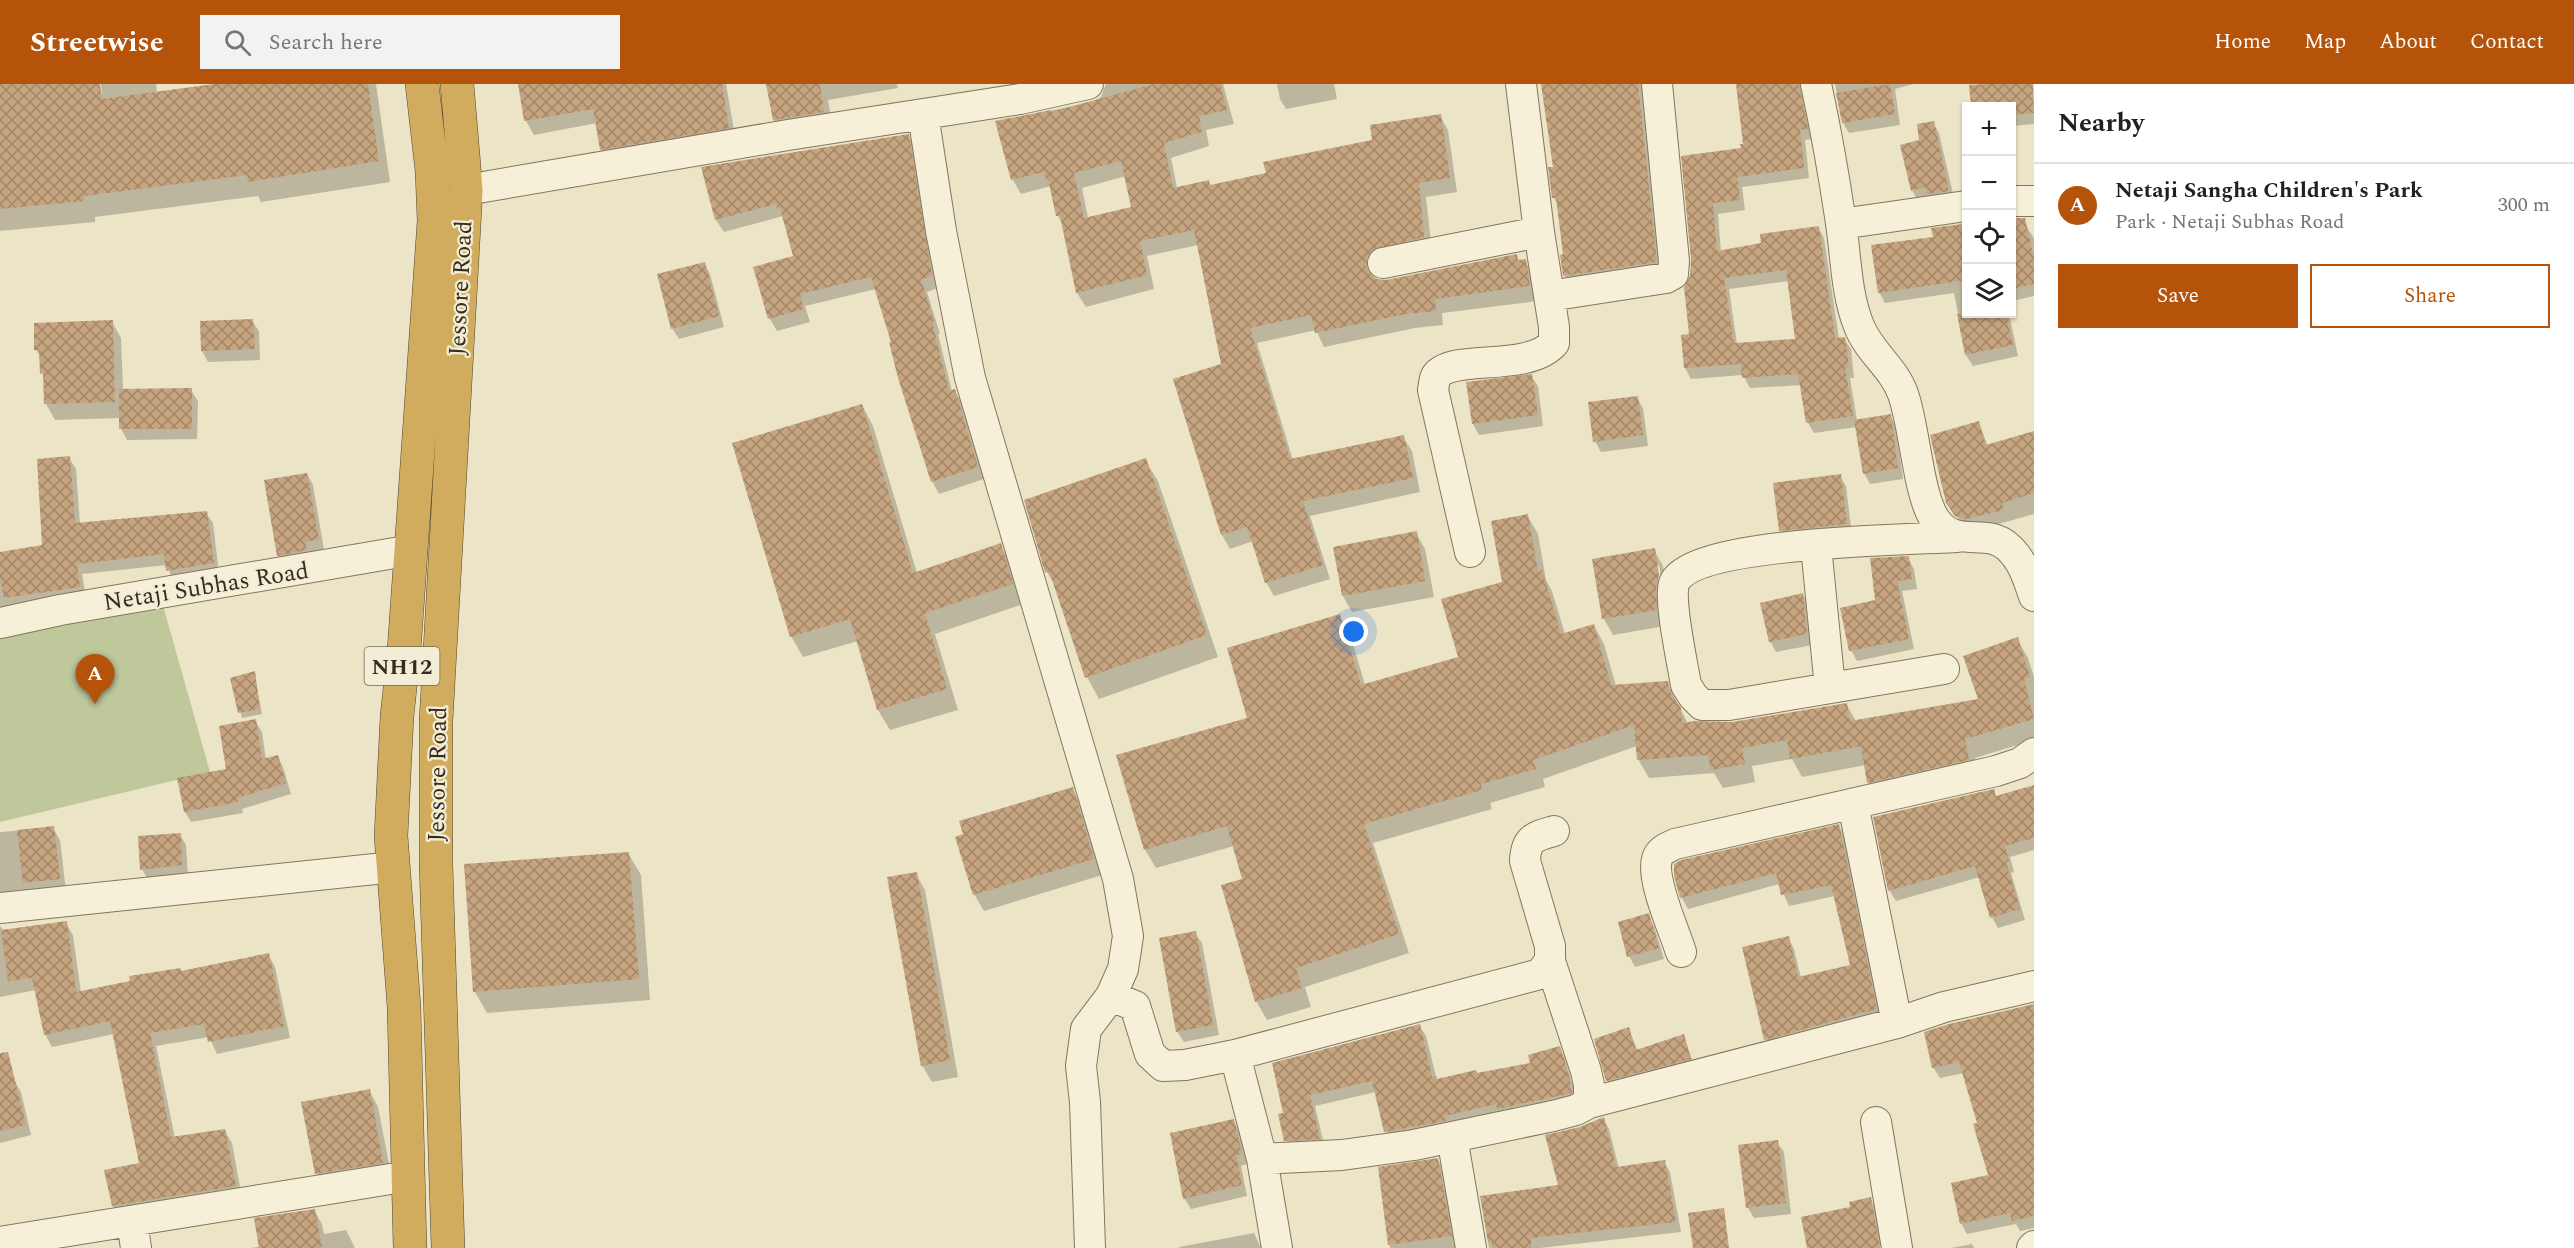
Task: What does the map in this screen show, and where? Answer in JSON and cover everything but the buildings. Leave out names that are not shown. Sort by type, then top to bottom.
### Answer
[{"type":"highway","name":"NH12","points":[[410,1248],[404,1007],[391,836],[397,716],[412,550],[434,221],[432,171],[422,84]]},
{"type":"highway","name":"Jessore Road","points":[[448,1248],[436,864],[436,721],[465,190],[457,84]]},
{"type":"street","points":[[465,190],[1020,99],[1089,84]]},
{"type":"street","points":[[1470,552],[1433,390],[1435,378],[1441,371],[1454,367],[1532,358],[1548,351],[1554,342],[1521,84]]},
{"type":"street","points":[[1549,296],[1666,278],[1673,274],[1674,261],[1657,84]]},
{"type":"street","points":[[1816,84],[1832,161],[1851,296],[1859,327],[1874,354],[1893,374],[1903,393],[1912,425],[1925,497],[1936,522],[1957,537]]},
{"type":"street","points":[[923,114],[941,231],[970,378],[1118,879],[1128,936],[1123,969],[1110,996],[1086,1029],[1081,1066],[1085,1102],[1090,1248]]},
{"type":"street","points":[[2016,201],[2034,201]]},
{"type":"street","points":[[1841,224],[1962,207]]},
{"type":"street","points":[[1383,263],[1539,232]]},
{"type":"street","points":[[1944,669],[1729,705],[1702,705],[1686,684],[1673,601],[1673,582],[1682,572],[1699,564],[1755,551],[1957,537],[1991,537],[2009,547],[2024,568],[2034,596]]},
{"type":"street","points":[[1816,546],[1830,688]]},
{"type":"street","name":"Netaji Subhas Road","points":[[0,623],[60,610],[412,550]]},
{"type":"street","points":[[1681,952],[1655,873],[1657,858],[1663,850],[1675,844],[1996,771],[2020,763],[2034,753]]},
{"type":"street","points":[[1853,804],[1897,1023]]},
{"type":"street","points":[[1554,831],[1534,837],[1526,848],[1525,861],[1551,946],[1550,961],[1586,1071],[1589,1103]]},
{"type":"street","points":[[0,908],[394,867]]},
{"type":"street","points":[[1110,996],[1135,1006],[1150,1054],[1163,1066],[1185,1065],[1235,1055],[1540,974],[1550,961]]},
{"type":"street","points":[[1262,1159],[1361,1153],[1553,1116],[1576,1110],[1589,1103],[1897,1023],[1944,1006],[2034,986]]},
{"type":"street","points":[[1235,1055],[1262,1159],[1277,1248]]},
{"type":"street","points":[[1876,1122],[1897,1248]]},
{"type":"street","points":[[1452,1137],[1472,1248]]},
{"type":"street","points":[[0,1242],[134,1234],[409,1176]]},
{"type":"green space","points":[[162,602],[210,772],[0,822],[0,636]]},
{"type":"place","name":"Netaji Sangha Children's Park","points":[[95,704]]}]
